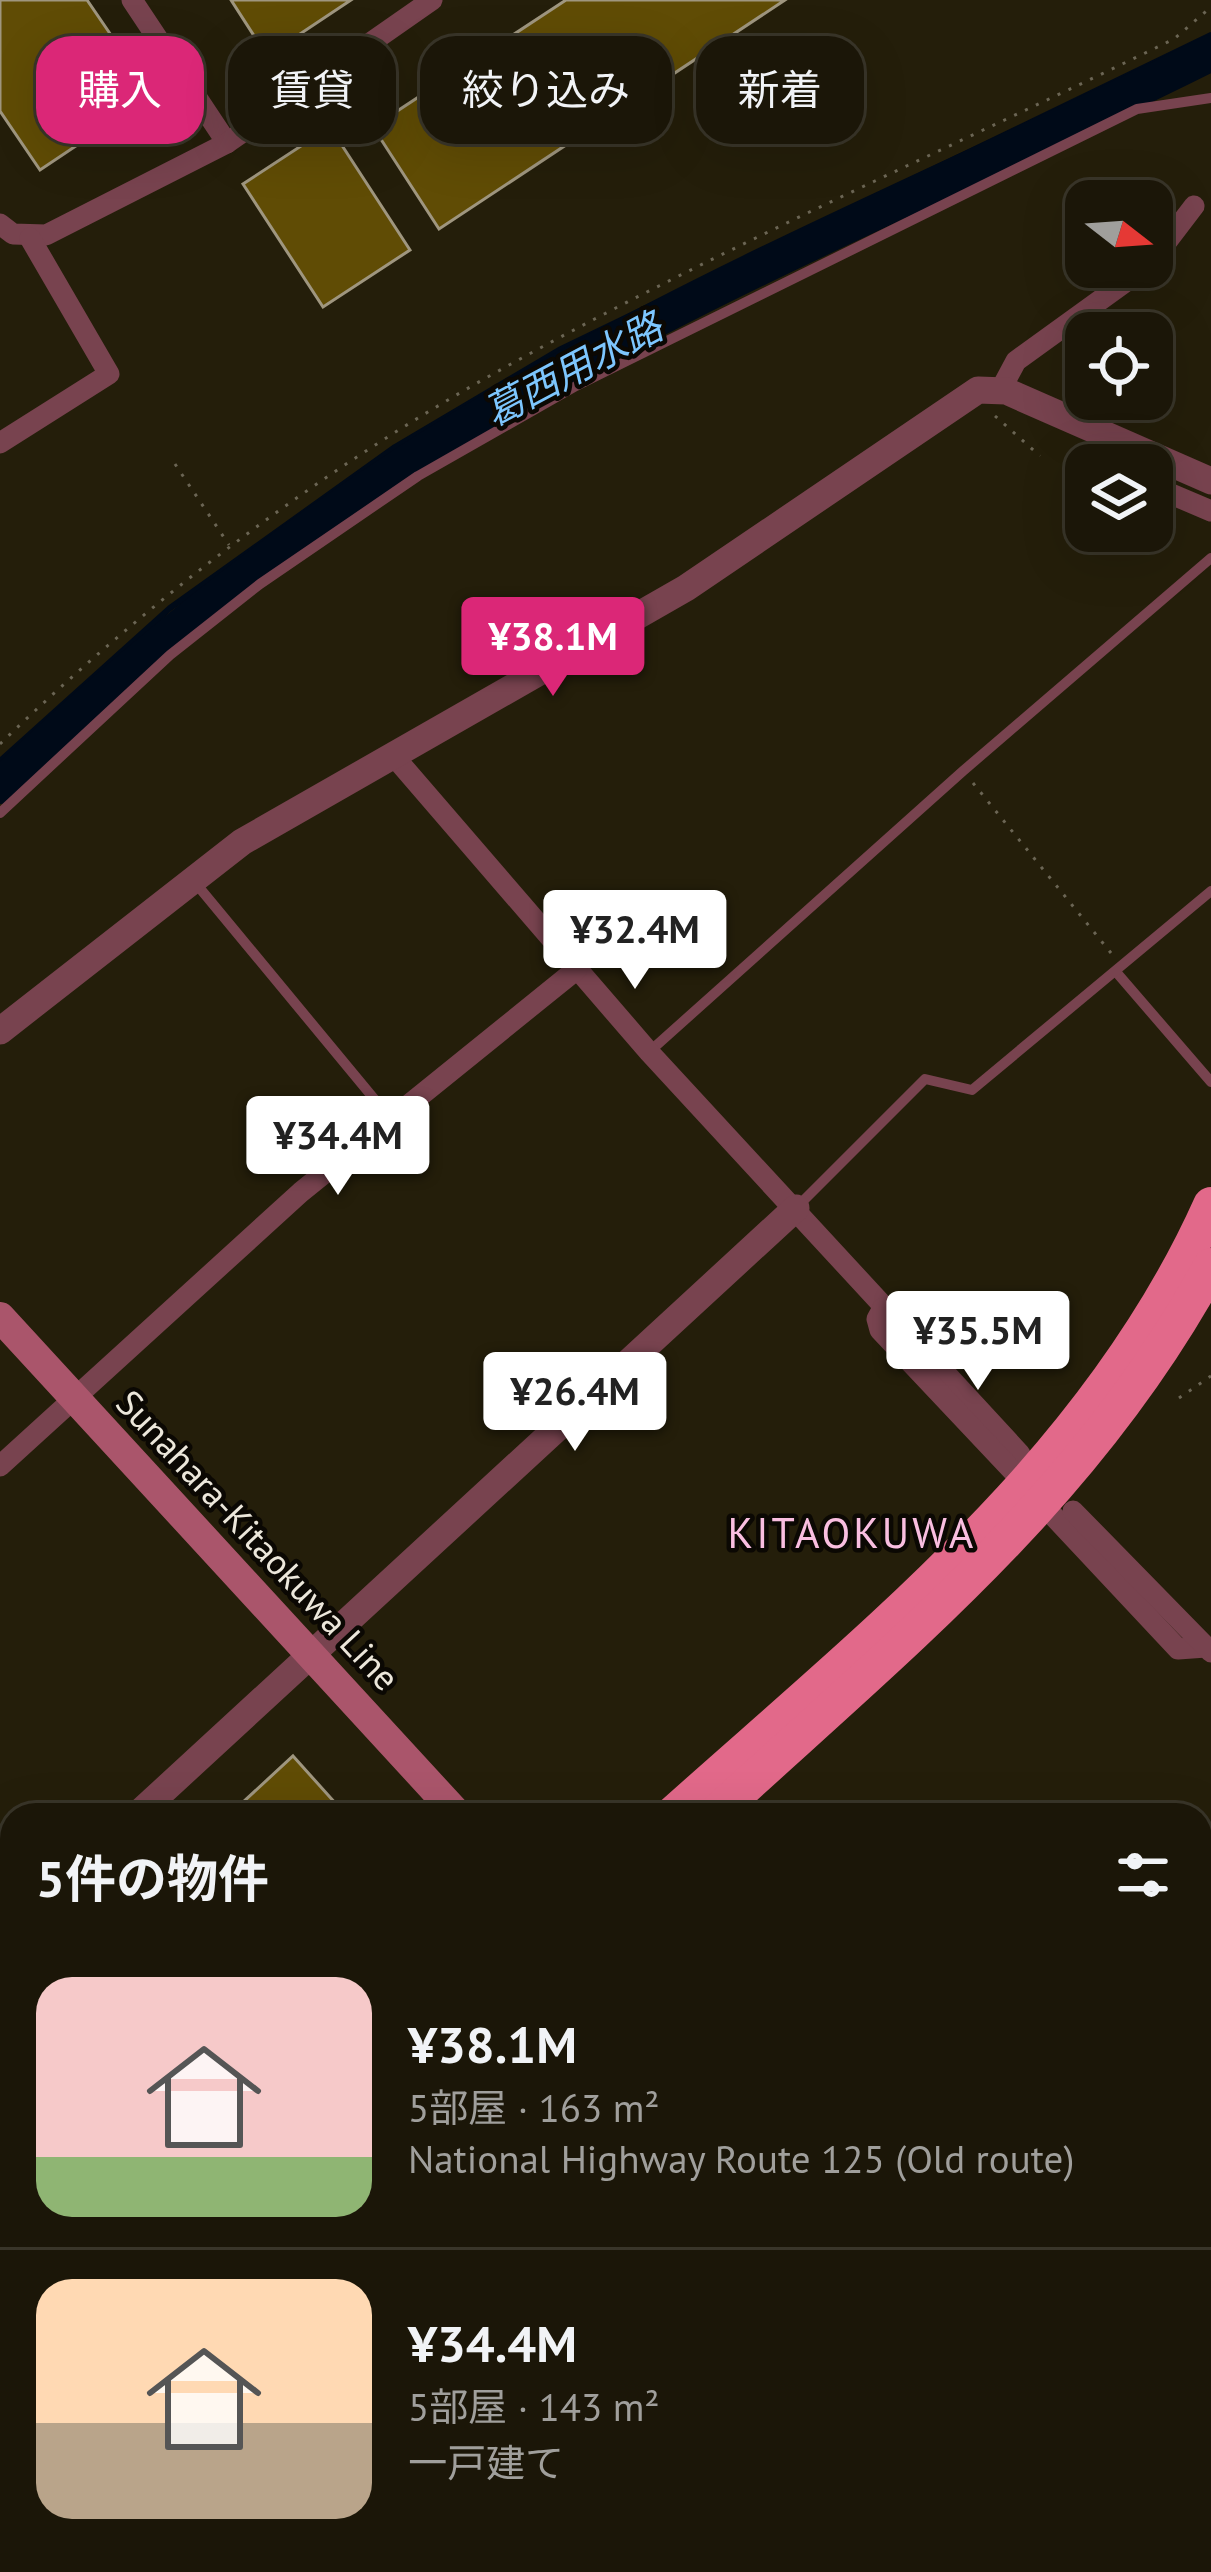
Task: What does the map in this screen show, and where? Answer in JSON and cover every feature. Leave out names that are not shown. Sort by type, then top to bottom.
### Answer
[{"type":"highway","points":[[685,1803],[1041,1489],[1155,1316],[1211,1205]]},
{"type":"highway","points":[[726,1803],[1128,1403],[1211,1266]]},
{"type":"main road","name":"Sunahara-Kitaokuwa Line","points":[[0,1317],[447,1803]]},
{"type":"street","points":[[132,0],[227,143]]},
{"type":"street","points":[[30,238],[46,235],[227,143],[432,0]]},
{"type":"street","points":[[1173,233],[1194,206]]},
{"type":"street","points":[[0,224],[30,238],[109,374],[0,443]]},
{"type":"street","points":[[993,398],[1016,361],[1116,288]]},
{"type":"street","points":[[0,1030],[191,878],[392,754],[686,588],[968,395],[993,398],[1092,444]]},
{"type":"street","points":[[1173,470],[1211,481]]},
{"type":"street","points":[[1173,495],[1211,512]]},
{"type":"street","points":[[392,754],[649,1052],[796,1208],[1178,1649],[1209,1650]]},
{"type":"street","points":[[0,1466],[71,1396],[390,1118],[578,969]]},
{"type":"street","points":[[150,1803],[796,1208]]},
{"type":"street","points":[[883,1308],[877,1319],[880,1330],[1041,1489]]},
{"type":"lane","points":[[0,813],[105,712],[260,584],[418,476],[512,420],[1137,109],[1211,98]]},
{"type":"lane","points":[[649,1052],[963,771],[1211,559]]},
{"type":"lane","points":[[191,878],[390,1118]]},
{"type":"lane","points":[[796,1208],[925,1079],[972,1090],[1211,891]]},
{"type":"lane","points":[[1120,971],[1211,1082]]},
{"type":"path","points":[[0,744],[230,547],[508,365],[1174,39],[1211,7]]},
{"type":"path","points":[[993,398],[1040,456]]},
{"type":"path","points":[[176,464],[230,547]]},
{"type":"path","points":[[963,771],[1120,971]]},
{"type":"path","points":[[1180,1398],[1211,1376]]},
{"type":"building","points":[[0,0],[87,0],[112,36],[36,36],[36,144],[79,144],[40,170],[0,111]]},
{"type":"building","points":[[231,0],[351,0],[297,36],[254,36]]},
{"type":"building","points":[[566,0],[785,0],[731,36],[696,36],[696,59],[672,75],[672,36],[511,36]]},
{"type":"building","points":[[420,96],[420,144],[567,144],[439,229],[384,144],[396,144],[396,112]]},
{"type":"building","points":[[304,144],[341,144],[410,250],[323,307],[243,184]]},
{"type":"building","points":[[293,1756],[335,1803],[242,1803]]},
{"type":"waterway","points":[[0,761],[170,608],[395,447],[559,350],[1211,35]]},
{"type":"waterway","name":"葛西用水路","points":[[0,786],[200,611],[341,506],[490,411],[726,284],[1211,53]]},
{"type":"district","name":"KITAOKUWA","points":[[852,1533]]}]
